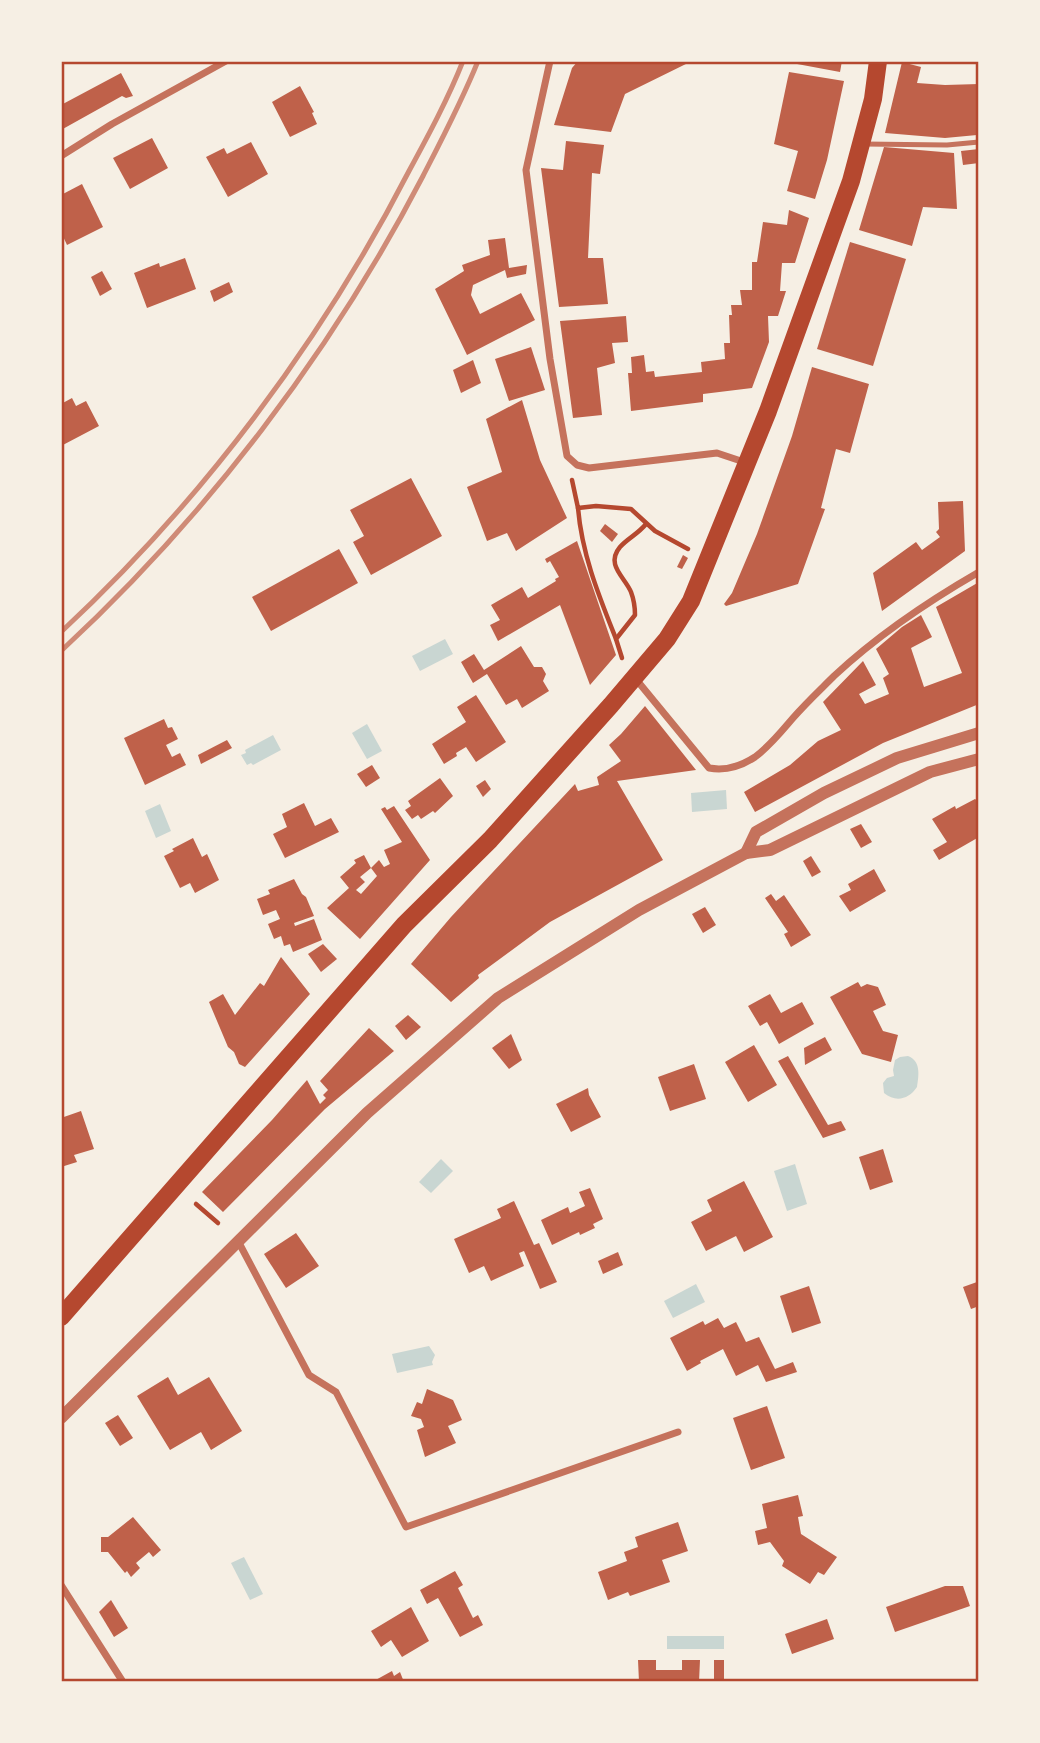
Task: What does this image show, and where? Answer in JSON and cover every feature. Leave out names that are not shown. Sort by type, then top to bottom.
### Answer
[{"type":"main road","points":[[61,1317],[404,925],[490,839],[667,639],[691,601],[747,463],[851,181],[873,99],[878,61]]},
{"type":"street","points":[[61,156],[112,124],[226,61]]},
{"type":"street","points":[[550,61],[526,170],[550,359],[567,456],[577,466],[589,468],[717,453],[747,463]]},
{"type":"street","points":[[635,678],[709,768],[722,770],[736,767],[755,757],[775,739],[810,699],[867,646],[923,605],[979,572]]},
{"type":"street","points":[[746,853],[756,832],[824,793],[897,758],[979,733]]},
{"type":"street","points":[[61,1418],[367,1113],[498,998],[639,910],[746,853],[770,850],[930,772],[979,759]]},
{"type":"street","points":[[239,1241],[309,1376],[336,1392],[406,1527],[678,1432]]},
{"type":"street","points":[[61,1585],[123,1682]]},
{"type":"lane","points":[[861,144],[950,145],[979,142]]},
{"type":"path","points":[[567,456],[578,508],[581,539],[622,657]]},
{"type":"path","points":[[578,508],[596,506],[631,509],[668,540],[688,550]]},
{"type":"path","points":[[616,639],[635,615],[632,593],[617,572],[615,557],[618,549],[646,524]]},
{"type":"path","points":[[196,1204],[218,1223]]},
{"type":"shaded area","points":[[445,639],[453,654],[420,671],[412,656]]},
{"type":"shaded area","points":[[367,724],[382,751],[367,759],[352,733]]},
{"type":"shaded area","points":[[273,735],[281,750],[253,765],[247,765],[241,755],[246,753],[245,750]]},
{"type":"shaded area","points":[[726,790],[727,809],[692,812],[691,793]]},
{"type":"shaded area","points":[[160,804],[171,831],[156,838],[145,811]]},
{"type":"shaded area","points":[[908,1056],[917,1065],[917,1087],[902,1098],[893,1098],[884,1093],[883,1083],[894,1076],[895,1060]]},
{"type":"shaded area","points":[[441,1159],[453,1171],[431,1193],[419,1182]]},
{"type":"shaded area","points":[[795,1164],[807,1204],[787,1211],[774,1171]]},
{"type":"shaded area","points":[[696,1284],[705,1302],[673,1318],[664,1301]]},
{"type":"shaded area","points":[[429,1346],[435,1355],[433,1365],[397,1373],[392,1354]]},
{"type":"shaded area","points":[[244,1557],[263,1594],[250,1600],[231,1563]]},
{"type":"shaded area","points":[[667,1636],[724,1636],[724,1649],[667,1649]]},
{"type":"building","points":[[578,61],[692,61],[625,94],[611,132],[554,125],[572,68]]},
{"type":"building","points":[[781,61],[842,61],[840,72]]},
{"type":"building","points":[[902,62],[921,67],[917,83],[979,84],[977,135],[945,138],[885,133]]},
{"type":"building","points":[[789,72],[844,81],[827,160],[815,199],[787,191],[798,151],[774,144]]},
{"type":"building","points":[[121,73],[133,96],[122,96],[61,130],[61,105]]},
{"type":"building","points":[[300,86],[314,112],[312,113],[317,124],[290,137],[272,102]]},
{"type":"building","points":[[152,138],[168,168],[130,189],[113,158]]},
{"type":"building","points":[[566,141],[604,145],[600,174],[592,173],[588,258],[603,258],[608,304],[559,307],[541,168],[563,170]]},
{"type":"building","points":[[251,142],[268,174],[228,197],[206,157],[224,148],[227,154]]},
{"type":"building","points":[[884,147],[954,153],[957,209],[923,207],[912,246],[859,230]]},
{"type":"building","points":[[979,149],[979,163],[963,165],[961,151]]},
{"type":"building","points":[[82,184],[103,227],[67,245],[61,232],[61,195]]},
{"type":"building","points":[[789,210],[809,218],[795,263],[782,263],[780,291],[786,291],[778,316],[768,316],[769,342],[752,388],[703,394],[703,402],[631,411],[628,373],[632,373],[631,357],[644,355],[646,372],[654,371],[655,377],[702,372],[701,362],[725,359],[724,343],[730,343],[731,305],[742,305],[740,290],[752,290],[752,262],[757,262],[763,222],[787,225]]},
{"type":"building","points":[[505,238],[509,268],[527,265],[526,274],[507,278],[505,270],[473,285],[471,295],[480,314],[521,293],[535,320],[467,355],[435,289],[464,271],[462,265],[490,255],[488,240]]},
{"type":"building","points":[[850,242],[906,259],[873,366],[817,349]]},
{"type":"building","points":[[185,258],[196,289],[147,308],[134,273],[159,263],[160,267]]},
{"type":"building","points":[[102,271],[112,289],[100,296],[91,277]]},
{"type":"building","points":[[229,282],[233,292],[214,302],[210,291]]},
{"type":"building","points":[[626,316],[628,342],[612,343],[615,363],[597,368],[602,415],[573,418],[560,321]]},
{"type":"building","points":[[531,347],[545,390],[509,401],[495,359]]},
{"type":"building","points":[[473,360],[481,383],[461,393],[453,370]]},
{"type":"building","points":[[812,367],[869,384],[850,453],[836,449],[821,508],[825,509],[798,584],[726,606],[724,604],[732,593],[757,534],[792,436]]},
{"type":"building","points":[[72,398],[76,406],[86,401],[99,426],[61,446],[61,404]]},
{"type":"building","points":[[522,400],[540,460],[567,518],[516,551],[507,533],[487,541],[467,487],[502,472],[486,419]]},
{"type":"building","points":[[411,478],[442,536],[371,575],[353,542],[364,536],[350,510]]},
{"type":"building","points":[[963,501],[965,551],[882,611],[873,573],[916,542],[922,550],[940,537],[936,532],[939,529],[938,502]]},
{"type":"building","points":[[605,524],[618,534],[612,542],[600,531]]},
{"type":"building","points":[[577,541],[616,655],[590,685],[560,605],[498,641],[490,625],[500,620],[491,605],[522,587],[528,598],[556,581],[559,577],[550,561],[547,563],[545,559]]},
{"type":"building","points":[[339,549],[358,583],[271,631],[252,597]]},
{"type":"building","points":[[683,555],[688,558],[682,569],[677,567]]},
{"type":"building","points":[[979,582],[979,704],[883,743],[755,812],[744,792],[790,765],[818,741],[841,730],[823,702],[863,661],[876,685],[859,694],[865,704],[889,694],[883,678],[889,674],[876,649],[902,627],[921,615],[932,637],[911,648],[924,687],[962,673],[936,607]]},
{"type":"building","points":[[521,646],[534,667],[542,667],[546,674],[543,681],[549,691],[522,708],[517,699],[506,705],[487,674],[473,683],[461,662],[474,654],[484,670]]},
{"type":"building","points":[[476,695],[506,742],[476,762],[466,747],[444,764],[432,744],[466,722],[457,707]]},
{"type":"building","points":[[645,706],[696,770],[617,781],[663,860],[550,922],[478,975],[479,978],[451,1002],[411,964],[575,784],[578,791],[599,785],[597,777],[621,761],[609,745]]},
{"type":"building","points":[[164,719],[178,739],[166,745],[172,757],[180,753],[186,765],[145,785],[124,738]]},
{"type":"building","points":[[227,740],[232,748],[201,764],[198,755]]},
{"type":"building","points":[[372,765],[380,778],[366,787],[357,774]]},
{"type":"building","points":[[440,778],[453,796],[435,813],[433,811],[421,819],[418,815],[412,819],[405,810],[411,806],[408,801]]},
{"type":"building","points":[[485,780],[491,789],[483,797],[476,786]]},
{"type":"building","points":[[975,799],[979,802],[979,837],[939,860],[933,850],[947,842],[932,819]]},
{"type":"building","points":[[304,803],[315,826],[331,818],[339,832],[285,858],[273,834],[287,827],[282,814]]},
{"type":"building","points":[[394,806],[430,860],[360,939],[327,908],[349,888],[340,877],[356,863],[354,860],[364,855],[371,868],[379,860],[384,867],[390,864],[384,850],[402,842],[381,809],[385,807],[387,810]],"holes":[[[371,868],[377,876],[361,894],[356,890],[365,882],[360,877]]]},
{"type":"building","points":[[861,824],[872,842],[861,848],[850,829]]},
{"type":"building","points":[[193,838],[202,857],[207,854],[219,880],[195,893],[190,883],[180,888],[164,856]]},
{"type":"building","points":[[811,856],[821,872],[812,877],[803,861]]},
{"type":"building","points":[[874,869],[886,891],[850,912],[839,896],[851,890],[848,884]]},
{"type":"building","points":[[294,879],[314,916],[294,923],[295,926],[314,919],[322,940],[293,952],[290,944],[284,946],[281,936],[274,939],[268,924],[280,919],[276,910],[263,915],[257,899],[270,894],[268,890]]},
{"type":"building","points":[[771,894],[776,901],[784,895],[811,935],[791,947],[784,934],[788,932],[765,898]]},
{"type":"building","points":[[705,907],[716,925],[703,933],[692,914]]},
{"type":"building","points":[[323,944],[337,959],[321,972],[308,954]]},
{"type":"building","points":[[281,957],[310,994],[245,1067],[239,1064],[234,1052],[228,1047],[209,1002],[223,994],[235,1015],[260,983],[264,986]]},
{"type":"building","points":[[858,982],[861,987],[867,984],[878,987],[886,1005],[873,1011],[883,1031],[898,1035],[891,1062],[862,1054],[830,997]]},
{"type":"building","points":[[770,994],[781,1013],[802,1002],[814,1024],[779,1044],[767,1022],[760,1026],[748,1006]]},
{"type":"building","points":[[408,1015],[421,1027],[406,1040],[395,1026]]},
{"type":"building","points":[[369,1028],[394,1051],[325,1109],[223,1212],[202,1192],[307,1080],[320,1104],[326,1098],[323,1095],[328,1090],[320,1081]]},
{"type":"building","points":[[511,1034],[522,1060],[509,1069],[492,1048]]},
{"type":"building","points":[[825,1037],[832,1050],[805,1065],[804,1048]]},
{"type":"building","points":[[754,1045],[777,1085],[748,1102],[725,1062]]},
{"type":"building","points":[[788,1056],[828,1125],[841,1121],[846,1130],[823,1138],[778,1061]]},
{"type":"building","points":[[694,1064],[706,1099],[670,1111],[658,1077]]},
{"type":"building","points":[[588,1088],[601,1117],[571,1132],[556,1104]]},
{"type":"building","points":[[81,1111],[94,1149],[74,1155],[77,1162],[61,1167],[61,1118]]},
{"type":"building","points":[[883,1149],[893,1182],[870,1190],[859,1157]]},
{"type":"building","points":[[744,1181],[773,1237],[744,1252],[736,1236],[706,1251],[691,1222],[712,1211],[707,1200]]},
{"type":"building","points":[[590,1188],[603,1219],[593,1224],[595,1228],[580,1235],[579,1232],[552,1245],[541,1220],[568,1207],[570,1213],[585,1206],[579,1192]]},
{"type":"building","points":[[514,1201],[534,1245],[539,1243],[557,1282],[540,1289],[524,1251],[519,1253],[524,1266],[491,1281],[484,1266],[469,1273],[454,1239],[501,1218],[497,1209]]},
{"type":"building","points":[[296,1233],[319,1266],[286,1288],[264,1254]]},
{"type":"building","points":[[618,1252],[623,1265],[603,1274],[598,1261]]},
{"type":"building","points":[[977,1282],[979,1306],[971,1309],[963,1287]]},
{"type":"building","points":[[809,1286],[821,1323],[792,1333],[780,1296]]},
{"type":"building","points":[[718,1318],[724,1328],[736,1322],[746,1342],[759,1337],[775,1369],[793,1362],[797,1372],[766,1382],[758,1365],[736,1376],[723,1349],[687,1371],[670,1338],[703,1321],[705,1325]]},
{"type":"building","points":[[168,1377],[178,1395],[209,1377],[242,1431],[211,1450],[201,1432],[170,1450],[137,1396]]},
{"type":"building","points":[[427,1389],[453,1400],[462,1420],[448,1426],[456,1443],[425,1457],[417,1430],[424,1427],[421,1419],[411,1416],[417,1402],[422,1404]]},
{"type":"building","points":[[767,1406],[785,1458],[751,1470],[733,1418]]},
{"type":"building","points":[[118,1415],[133,1438],[120,1446],[105,1423]]},
{"type":"building","points":[[798,1495],[803,1516],[798,1517],[801,1534],[837,1557],[824,1575],[818,1572],[810,1584],[782,1566],[784,1561],[770,1542],[758,1545],[755,1531],[767,1528],[762,1504]]},
{"type":"building","points":[[133,1517],[161,1550],[153,1557],[149,1552],[136,1563],[140,1568],[131,1577],[108,1552],[101,1552],[101,1537],[108,1537]]},
{"type":"building","points":[[678,1522],[688,1551],[662,1560],[670,1582],[630,1596],[628,1592],[608,1600],[598,1572],[627,1561],[624,1552],[638,1547],[635,1537]]},
{"type":"building","points":[[455,1571],[463,1585],[458,1588],[473,1618],[478,1615],[483,1625],[460,1637],[438,1598],[427,1604],[420,1590]]},
{"type":"building","points":[[945,1586],[963,1586],[970,1606],[895,1632],[886,1607]]},
{"type":"building","points":[[111,1600],[128,1628],[114,1637],[99,1612]]},
{"type":"building","points":[[411,1607],[429,1641],[402,1657],[391,1640],[381,1647],[371,1631]]},
{"type":"building","points":[[827,1619],[834,1639],[792,1654],[785,1634]]},
{"type":"building","points":[[638,1660],[656,1660],[656,1670],[682,1670],[682,1660],[700,1660],[699,1682],[639,1682]]},
{"type":"building","points":[[714,1660],[724,1660],[724,1679],[714,1679]]},
{"type":"building","points":[[392,1671],[394,1676],[400,1672],[404,1682],[372,1682]]},
{"type":"railway","points":[[61,632],[113,582],[210,474],[297,357],[375,235],[438,117],[463,61]]},
{"type":"railway","points":[[61,651],[166,545],[215,488],[307,368],[387,242],[445,134],[478,61]]}]
